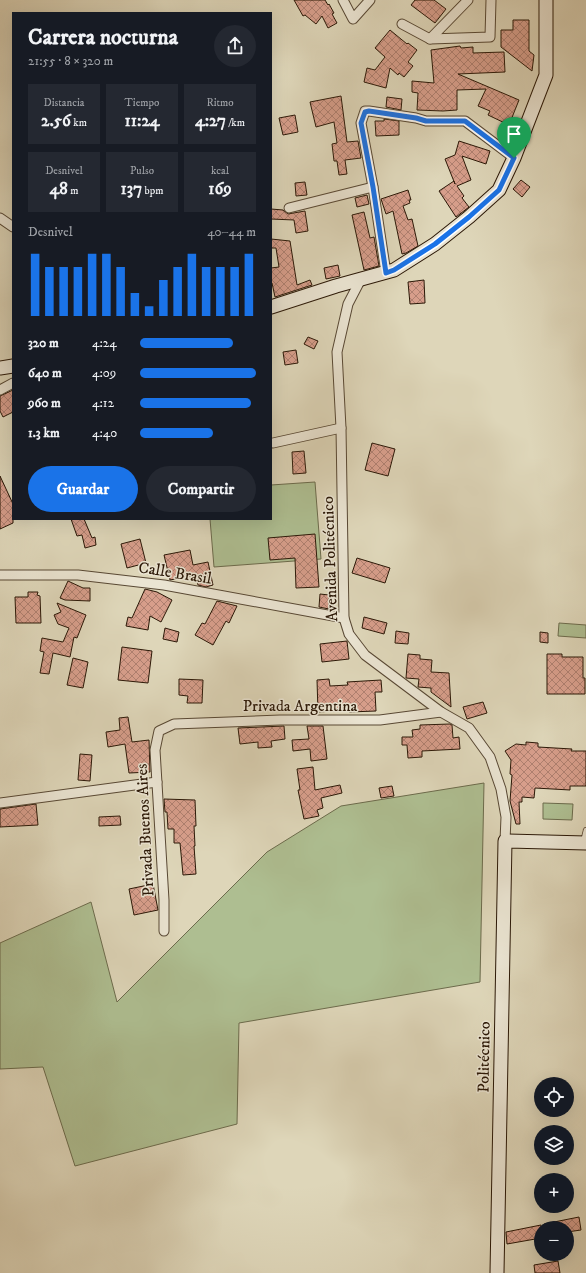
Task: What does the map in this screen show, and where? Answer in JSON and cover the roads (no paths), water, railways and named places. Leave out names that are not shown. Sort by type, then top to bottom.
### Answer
[{"type":"street","points":[[343,0],[353,19],[370,0]]},
{"type":"street","points":[[430,39],[468,0]]},
{"type":"street","points":[[402,24],[430,39],[490,36],[491,0]]},
{"type":"street","points":[[272,307],[394,270],[435,244],[469,217],[499,190],[514,158],[546,74],[546,0]]},
{"type":"street","points":[[386,273],[373,187],[361,123],[365,112],[369,111],[410,117],[426,121],[465,121],[514,158]]},
{"type":"street","points":[[289,208],[373,187]]},
{"type":"street","points":[[0,218],[12,226]]},
{"type":"street","name":"Avenida Politécnico","points":[[361,279],[348,304],[337,352],[341,428],[344,618],[349,634],[365,655],[441,712],[469,728],[490,757],[501,789],[506,817],[505,841]]},
{"type":"street","points":[[0,368],[12,366]]},
{"type":"street","points":[[0,390],[12,384]]},
{"type":"street","points":[[273,443],[341,428]]},
{"type":"street","name":"Calle Brasil","points":[[1,574],[78,575],[156,584],[344,618]]},
{"type":"street","name":"Privada Argentina","points":[[161,730],[174,724],[198,722],[380,720],[441,712]]},
{"type":"street","name":"Privada Buenos Aires","points":[[161,730],[158,731],[155,750],[164,900],[164,931]]},
{"type":"street","points":[[0,803],[157,782]]},
{"type":"street","points":[[505,841],[584,843]]},
{"type":"street","name":"Politécnico","points":[[497,1273],[505,841]]},
{"type":"lane","points":[[584,843],[586,830]]}]
